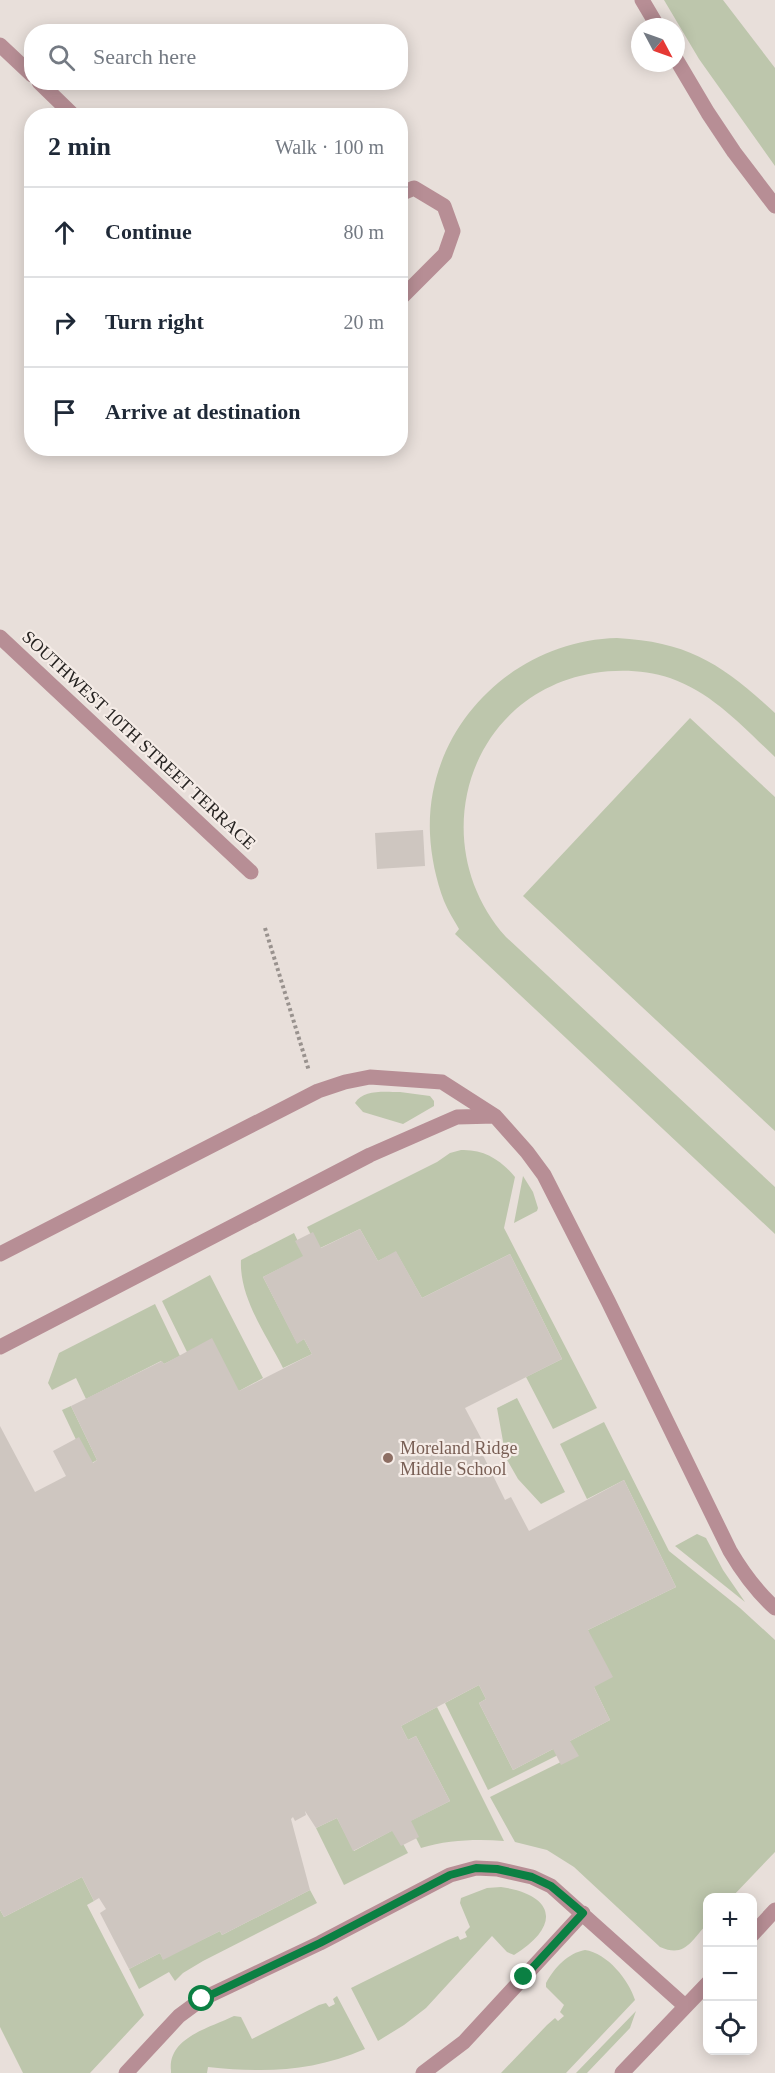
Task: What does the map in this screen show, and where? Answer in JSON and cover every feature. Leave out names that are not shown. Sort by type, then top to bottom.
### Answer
[{"type":"street","points":[[642,0],[653,18]]},
{"type":"street","points":[[0,45],[24,68]]},
{"type":"street","points":[[684,72],[727,142],[775,206]]},
{"type":"street","points":[[47,90],[66,108]]},
{"type":"street","points":[[408,191],[414,188],[444,206],[453,231],[445,254],[408,290]]},
{"type":"street","name":"SOUTHWEST 10TH STREET TERRACE","points":[[0,637],[251,872]]},
{"type":"street","points":[[0,1254],[318,1091],[370,1077],[442,1082],[495,1116],[527,1152],[543,1175],[613,1311],[730,1551],[743,1573],[775,1608]]},
{"type":"street","points":[[0,1347],[370,1155],[457,1117],[495,1116]]},
{"type":"street","points":[[130,2072],[179,2016],[202,1999],[320,1943],[450,1875],[476,1868],[497,1869],[532,1877],[551,1886],[685,2006]]},
{"type":"street","points":[[757,1930],[775,1910]]},
{"type":"street","points":[[423,2073],[464,2042],[583,1913]]},
{"type":"street","points":[[622,2073],[703,1988]]},
{"type":"path","points":[[265,928],[311,1077]]},
{"type":"green space","points":[[664,0],[723,0],[775,68],[775,166],[699,59],[685,35],[685,18],[675,18]]},
{"type":"green space","points":[[617,638],[643,640],[685,651],[704,659],[739,682],[775,713],[775,757],[714,702],[686,684],[661,675],[632,671],[594,673],[550,687],[515,710],[488,741],[471,778],[464,818],[467,859],[481,900],[506,937],[775,1187],[775,1234],[455,934],[459,929],[446,905],[436,876],[430,834],[432,795],[443,759],[460,726],[483,697],[511,673],[544,655],[579,643]]},
{"type":"green space","points":[[690,718],[775,797],[775,1131],[523,896]]},
{"type":"green space","points":[[400,1092],[430,1096],[434,1101],[434,1106],[403,1124],[363,1112],[355,1103],[363,1095],[369,1093]]},
{"type":"green space","points":[[461,1150],[477,1151],[491,1157],[504,1165],[515,1177],[504,1228],[597,1408],[553,1429],[526,1377],[562,1359],[510,1254],[422,1298],[396,1252],[378,1261],[360,1229],[318,1249],[307,1227],[437,1162],[450,1153]]},
{"type":"green space","points":[[523,1176],[533,1192],[538,1208],[537,1211],[514,1223]]},
{"type":"green space","points":[[294,1233],[305,1256],[263,1277],[297,1343],[304,1339],[312,1354],[283,1368],[249,1302],[244,1288],[241,1260]]},
{"type":"green space","points":[[210,1275],[263,1378],[239,1391],[187,1352],[162,1301]]},
{"type":"green space","points":[[155,1304],[180,1356],[164,1364],[161,1361],[86,1399],[76,1378],[52,1390],[48,1383],[59,1353]]},
{"type":"green space","points":[[517,1398],[565,1492],[541,1504],[518,1479],[506,1458],[497,1408]]},
{"type":"green space","points":[[71,1406],[97,1460],[88,1465],[62,1410]]},
{"type":"green space","points":[[604,1422],[669,1551],[740,1608],[775,1640],[775,1852],[736,1893],[703,1893],[703,1929],[692,1942],[682,1949],[669,1950],[660,1947],[574,1867],[547,1850],[515,1842],[490,1797],[575,1755],[568,1742],[610,1720],[594,1687],[588,1630],[676,1587],[624,1480],[587,1499],[560,1444]]},
{"type":"green space","points":[[697,1534],[706,1538],[723,1570],[745,1602],[675,1546]]},
{"type":"green space","points":[[479,1685],[486,1699],[479,1703],[513,1770],[555,1748],[558,1755],[488,1790],[445,1703]]},
{"type":"green space","points":[[437,1707],[504,1841],[462,1841],[421,1848],[408,1822],[450,1801],[416,1736],[408,1740],[401,1726]]},
{"type":"green space","points":[[337,1818],[354,1851],[395,1829],[408,1853],[344,1885],[316,1828]]},
{"type":"green space","points":[[82,1877],[94,1901],[87,1905],[144,2015],[90,2073],[23,2073],[0,2027],[0,1910],[4,1917]]},
{"type":"green space","points":[[501,1887],[519,1891],[542,1904],[546,1913],[545,1923],[540,1933],[514,1955],[507,1952],[492,1936],[426,2008],[378,2041],[351,1988],[448,1940],[458,1936],[460,1940],[467,1937],[465,1932],[470,1927],[460,1903],[461,1898],[487,1888]]},
{"type":"green space","points":[[310,1890],[317,1903],[203,1961],[183,1973],[175,1981],[169,1972],[139,1989],[129,1969],[160,1953],[163,1959],[220,1931],[222,1935]]},
{"type":"green space","points":[[585,1950],[601,1956],[616,1969],[628,1984],[635,2000],[566,2073],[501,2073],[547,2025],[555,2018],[558,2021],[564,2016],[560,2012],[564,2005],[546,1987],[546,1983],[562,1962],[573,1954]]},
{"type":"green space","points":[[337,1996],[365,2049],[326,2062],[288,2069],[249,2070],[208,2067],[207,2073],[171,2073],[176,2050],[183,2042],[202,2030],[234,2016],[241,2017],[252,2039],[319,2005],[326,2003],[329,2007],[335,2004],[333,1999]]},
{"type":"green space","points":[[636,2011],[630,2028],[587,2073],[576,2073]]},
{"type":"building","points":[[423,830],[425,866],[377,869],[375,833]]},
{"type":"building","name":"Moreland Ridge Middle School","points":[[360,1229],[378,1261],[396,1251],[422,1298],[510,1254],[562,1359],[465,1408],[482,1440],[477,1443],[505,1500],[511,1497],[529,1531],[624,1480],[676,1587],[588,1630],[613,1677],[594,1687],[610,1720],[570,1741],[579,1756],[561,1765],[553,1749],[513,1770],[479,1703],[486,1699],[479,1685],[401,1726],[408,1740],[416,1736],[450,1801],[411,1821],[419,1837],[401,1846],[392,1831],[353,1851],[337,1818],[316,1828],[305,1811],[306,1815],[295,1821],[293,1817],[291,1819],[310,1890],[222,1935],[220,1931],[163,1960],[160,1953],[129,1969],[100,1913],[106,1909],[99,1898],[94,1901],[82,1877],[4,1917],[0,1910],[0,1426],[35,1492],[66,1476],[53,1451],[79,1437],[93,1463],[97,1460],[71,1406],[162,1361],[164,1364],[212,1338],[239,1391],[312,1354],[304,1339],[297,1344],[263,1277],[303,1256],[295,1241],[313,1232],[321,1248]]},
{"type":"place","name":"Moreland Ridge Middle School","points":[[388,1458]]},
{"type":"route","points":[[202,1999],[320,1943],[450,1875],[476,1868],[497,1869],[532,1877],[551,1886],[583,1913],[524,1977]]}]
